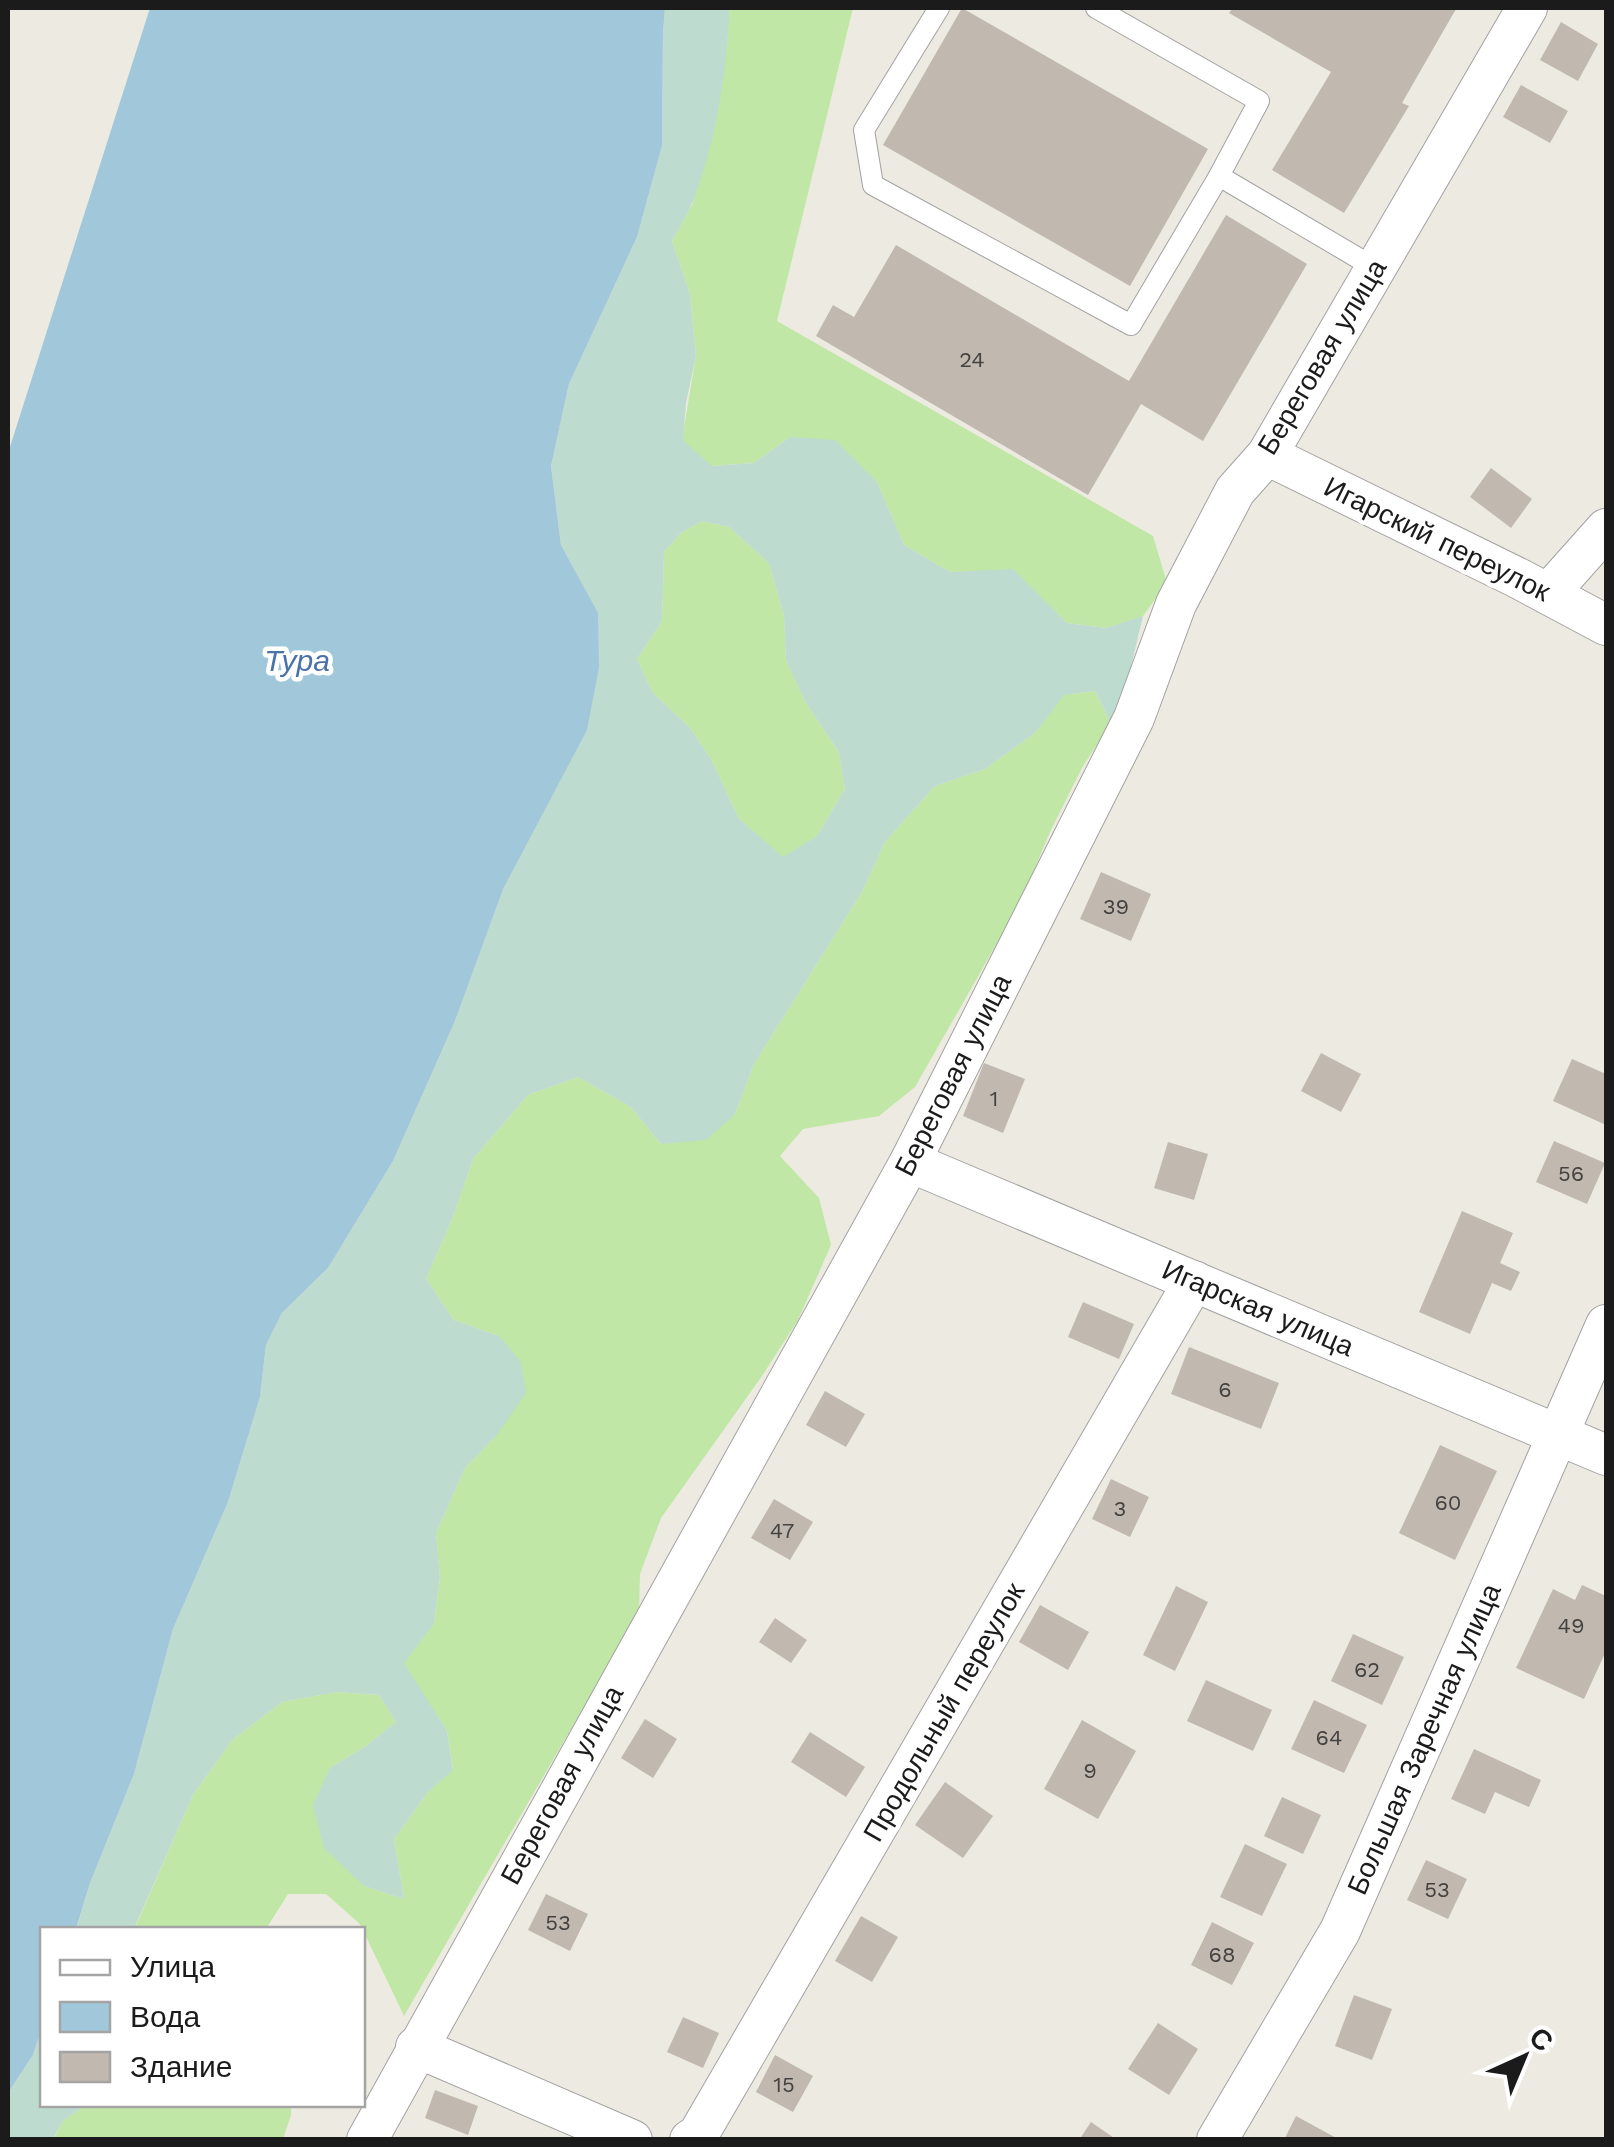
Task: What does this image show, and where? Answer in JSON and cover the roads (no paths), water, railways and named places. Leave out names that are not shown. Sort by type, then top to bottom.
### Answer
[{"type":"street","name":"Береговая улица","points":[[367,2140],[910,1162],[1134,718],[1176,604],[1235,491],[1267,454],[1527,8]]},
{"type":"street","name":"Игарский переулок","points":[[1267,454],[1606,625]]},
{"type":"street","points":[[1548,594],[1606,529]]},
{"type":"street","name":"Игарская улица","points":[[910,1162],[1606,1455]]},
{"type":"street","name":"Продольный переулок","points":[[690,2140],[698,2135],[1194,1281]]},
{"type":"street","name":"Большая Заречная улица","points":[[1216,2140],[1340,1931],[1606,1325]]},
{"type":"street","points":[[416,2047],[632,2140]]},
{"type":"lane","points":[[939,8],[864,130],[873,185],[1131,325],[1259,102],[1096,8]]},
{"type":"lane","points":[[1219,176],[1375,268]]},
{"type":"water","name":"Тура","points":[[150,8],[665,8],[662,146],[637,237],[569,384],[551,466],[561,545],[598,613],[599,667],[587,730],[504,887],[455,1021],[393,1161],[328,1268],[282,1313],[266,1345],[260,1397],[228,1502],[173,1629],[134,1774],[77,1927],[40,1927],[40,2034],[33,2055],[8,2093],[8,453]]}]
